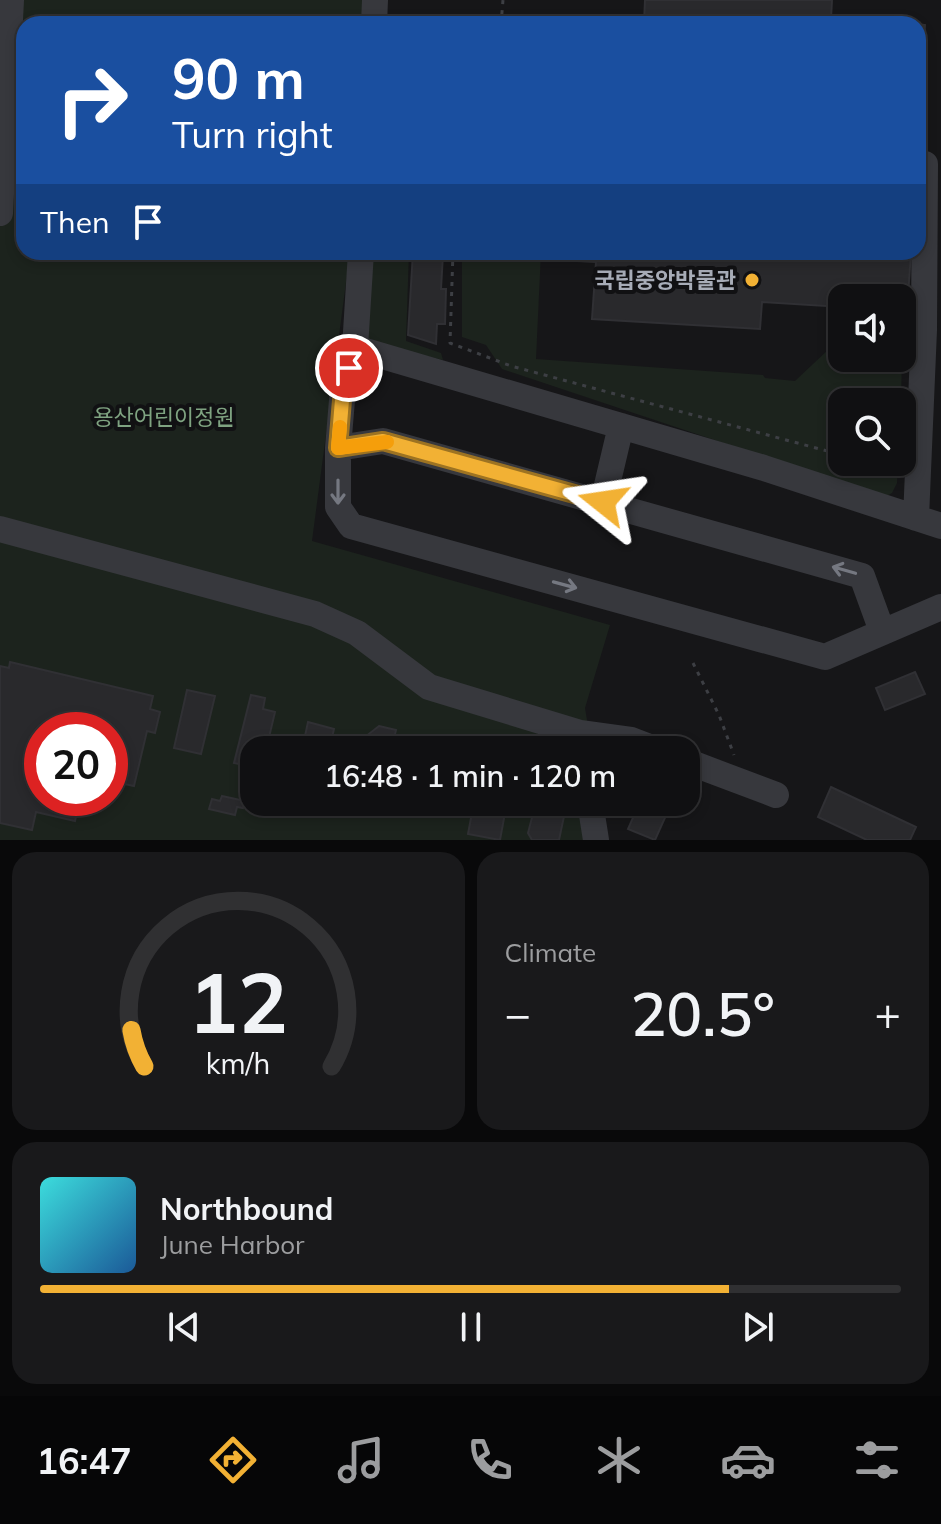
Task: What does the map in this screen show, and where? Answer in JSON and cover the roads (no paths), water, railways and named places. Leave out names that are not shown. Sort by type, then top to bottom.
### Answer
[{"type":"lane","points":[[0,213],[11,0]]},
{"type":"lane","points":[[360,260],[355,348],[343,388],[338,448],[338,507],[351,526],[825,657],[941,607]]},
{"type":"lane","points":[[916,288],[918,260]]},
{"type":"lane","points":[[355,348],[621,426],[928,522],[916,368]]},
{"type":"lane","points":[[603,502],[621,426]]},
{"type":"lane","points":[[338,448],[383,441],[862,576],[882,631]]},
{"type":"lane","points":[[0,529],[315,614],[357,633],[429,687],[567,736]]},
{"type":"lane","points":[[700,766],[776,795]]},
{"type":"lane","points":[[592,816],[596,840]]},
{"type":"place","name":"국립중앙박물관","points":[[752,280]]},
{"type":"park label","name":"용산어린이정원","points":[[164,417]]}]
